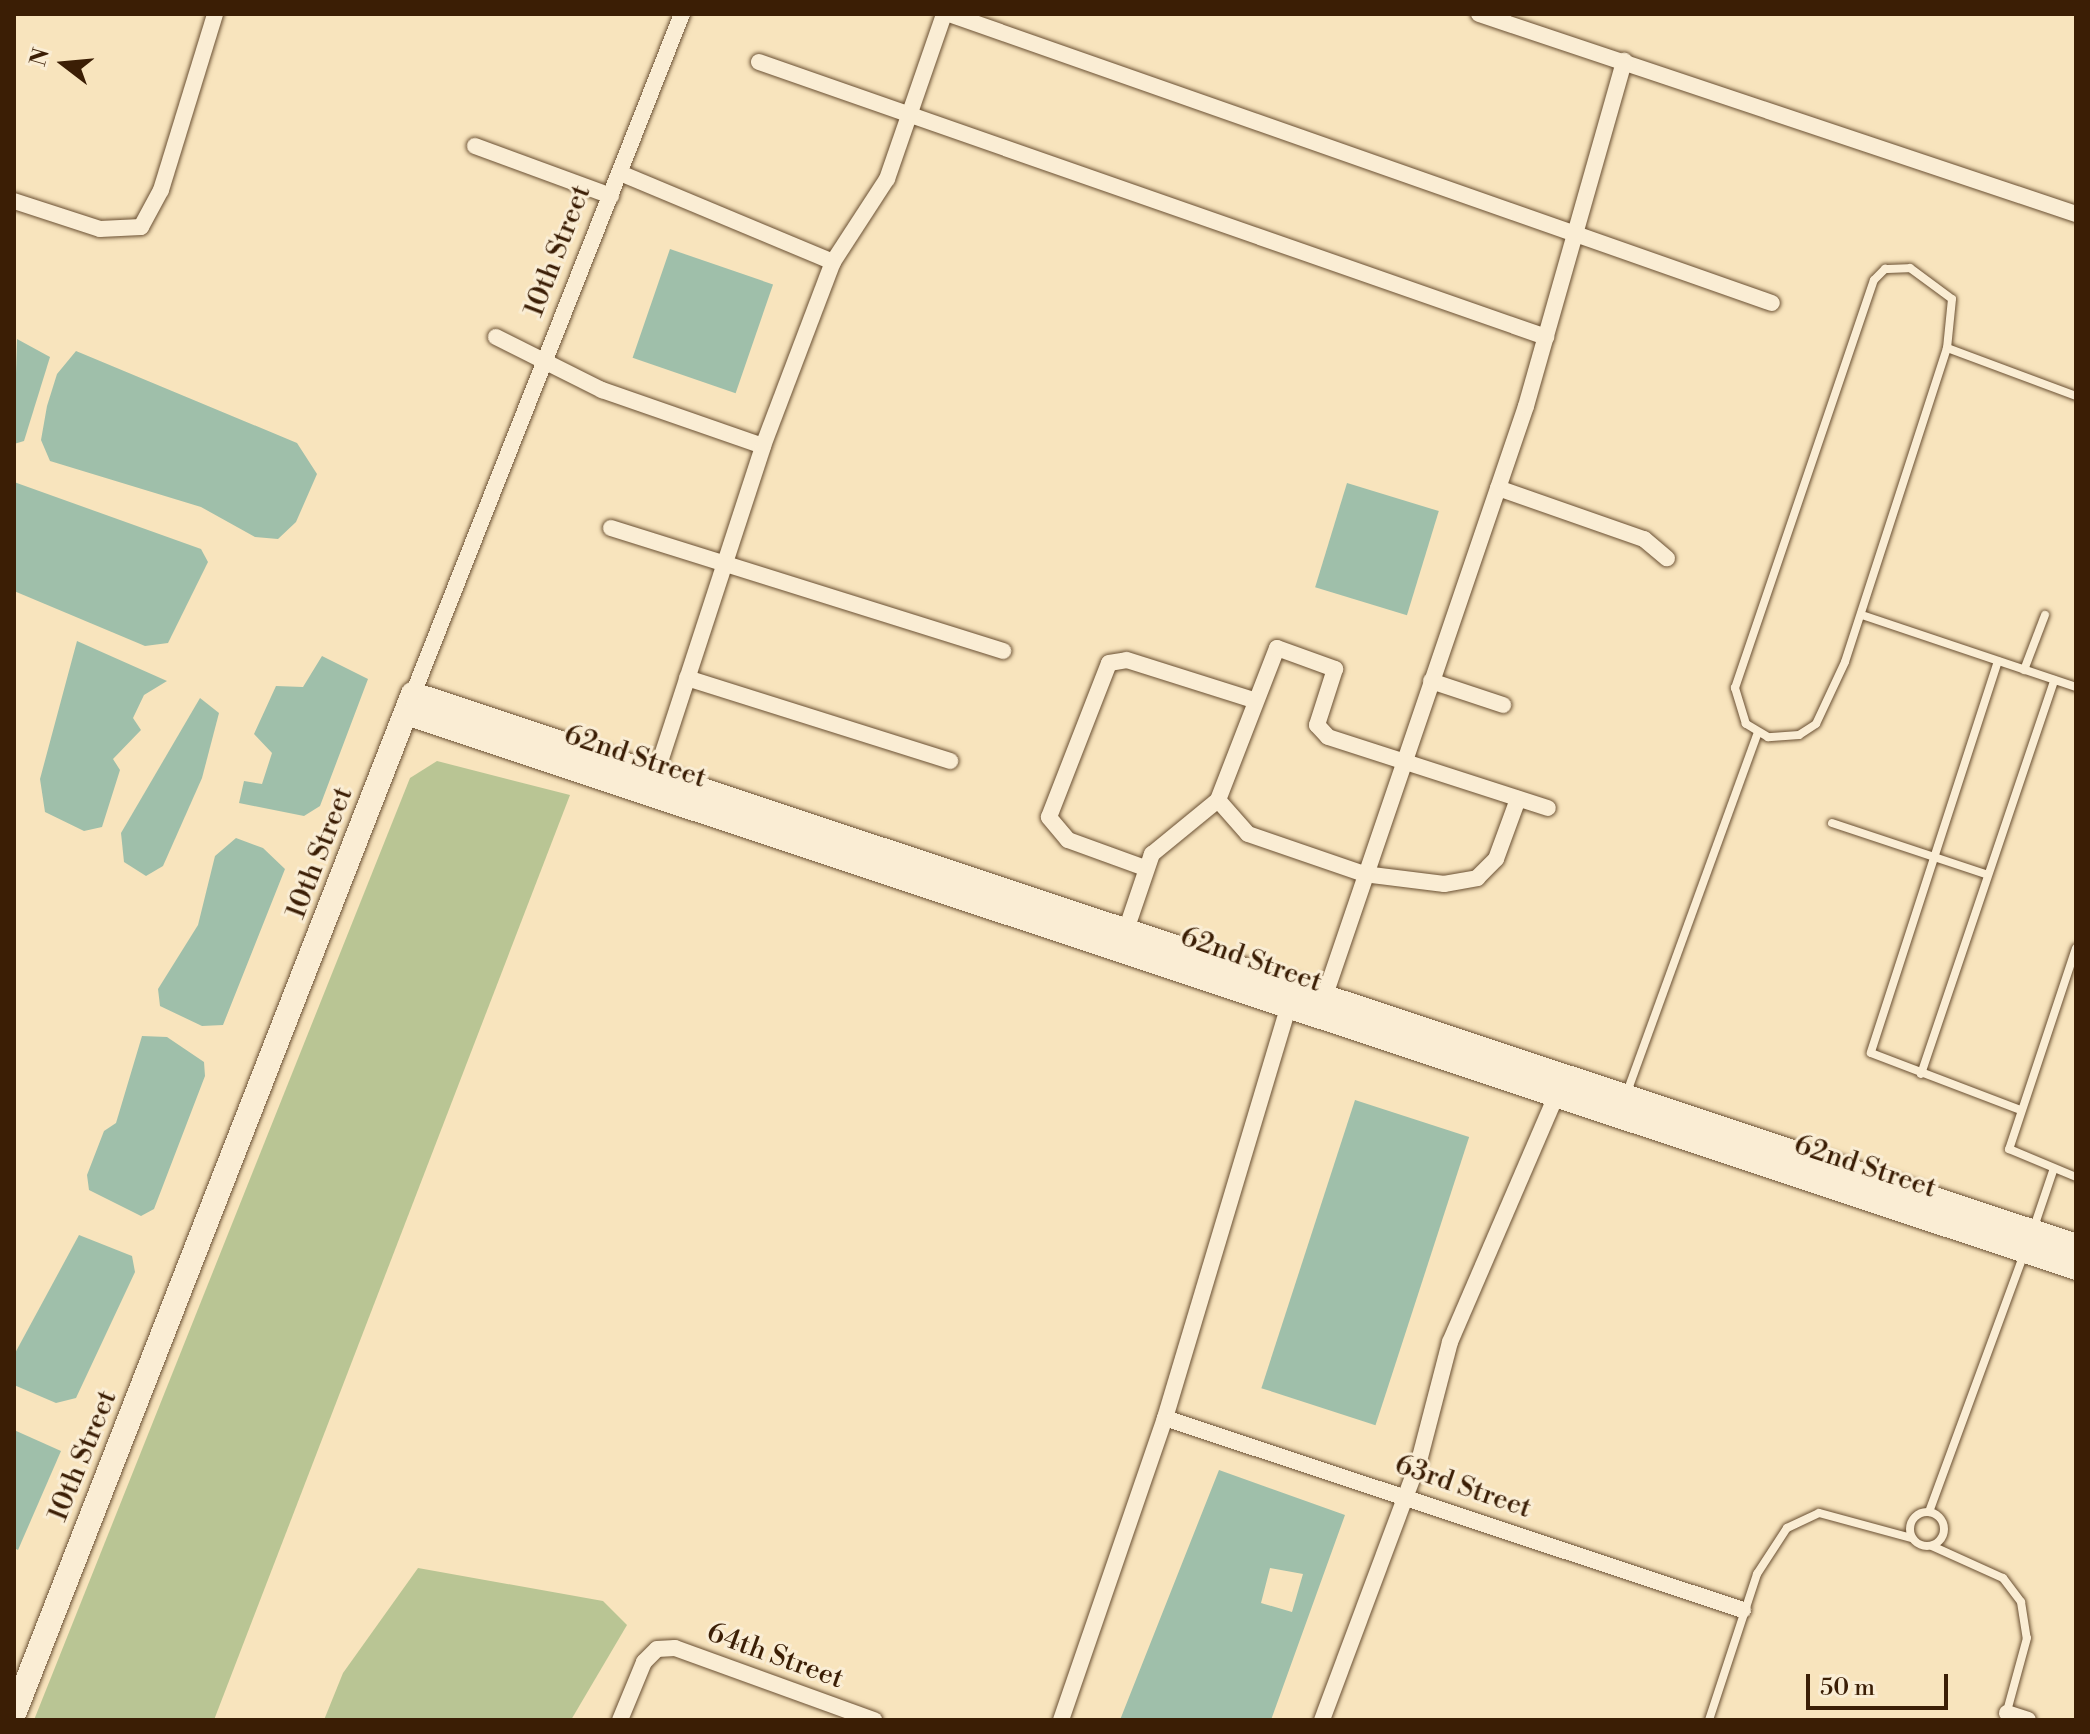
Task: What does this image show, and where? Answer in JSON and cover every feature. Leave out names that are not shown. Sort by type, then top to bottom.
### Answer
[{"type":"main road","name":"62nd Street","points":[[409,703],[1623,1103],[2028,1241],[2076,1268]]},
{"type":"main road","name":"10th Street","points":[[14,1714],[409,703]]},
{"type":"main road","name":"62nd Street","points":[[571,757],[656,774],[919,873]]},
{"type":"main road","name":"62nd Street","points":[[1123,938],[1289,1004],[1322,1005]]},
{"type":"main road","name":"62nd Street","points":[[2028,1241],[2076,1246]]},
{"type":"street","points":[[14,201],[100,229],[141,227],[161,190],[215,14]]},
{"type":"street","name":"10th Street","points":[[409,703],[547,364],[682,14]]},
{"type":"street","points":[[656,774],[763,446],[833,262],[881,191],[947,14],[1772,303]]},
{"type":"street","points":[[1479,14],[2076,214]]},
{"type":"street","points":[[1322,1005],[1402,762],[1498,488],[1578,233],[1624,61]]},
{"type":"street","points":[[759,62],[909,117],[1546,337]]},
{"type":"street","points":[[475,146],[611,196]]},
{"type":"street","points":[[620,173],[833,262]]},
{"type":"street","points":[[496,337],[547,364],[763,446]]},
{"type":"street","points":[[1498,488],[1644,539],[1667,558]]},
{"type":"street","points":[[611,528],[1003,651]]},
{"type":"street","points":[[1123,938],[1145,868],[1161,845],[1218,800],[1274,650],[1334,668],[1318,729],[1402,762],[1548,808]]},
{"type":"street","points":[[1145,868],[1068,840],[1049,817],[1075,735],[1109,663],[1127,660],[1256,701]]},
{"type":"street","points":[[687,678],[950,761]]},
{"type":"street","points":[[1431,681],[1503,705]]},
{"type":"street","points":[[1218,800],[1248,834],[1364,874],[1414,883],[1477,878],[1496,859],[1518,799]]},
{"type":"street","points":[[1061,1720],[1165,1418],[1289,1004]]},
{"type":"street","points":[[1322,1720],[1408,1495],[1450,1342],[1561,1084]]},
{"type":"street","name":"63rd Street","points":[[1165,1418],[1408,1495],[1743,1610]]},
{"type":"street","name":"64th Street","points":[[620,1720],[637,1674],[657,1649],[679,1649],[874,1720]]},
{"type":"street","points":[[2006,1716],[2028,1720]]},
{"type":"lane","points":[[1910,268],[1944,287],[1952,299],[1947,348],[1865,616],[1816,724],[1799,735],[1758,732],[1738,710],[1735,688],[1874,280],[1885,269],[1910,268]]},
{"type":"lane","points":[[1947,348],[2076,396]]},
{"type":"lane","points":[[2024,670],[2045,615]]},
{"type":"lane","points":[[1865,616],[2076,687]]},
{"type":"lane","points":[[1998,661],[1870,1048],[1874,1059],[2020,1110]]},
{"type":"lane","points":[[1921,1074],[2054,680]]},
{"type":"lane","points":[[1623,1103],[1758,732]]},
{"type":"lane","points":[[1832,823],[1988,875]]},
{"type":"lane","points":[[2076,948],[2020,1110],[2010,1153],[2076,1177]]},
{"type":"lane","points":[[1929,1512],[2053,1171]]},
{"type":"lane","points":[[1911,1538],[1914,1517],[1929,1512]]},
{"type":"lane","points":[[1929,1512],[1944,1529],[1932,1546]]},
{"type":"lane","points":[[1709,1720],[1743,1610],[1772,1543],[1802,1519],[1828,1515],[1911,1538],[2003,1578],[2021,1602],[2027,1638],[2006,1716]]},
{"type":"shaded area","points":[[670,249],[773,284],[736,393],[633,358]]},
{"type":"shaded area","points":[[17,339],[50,357],[24,441],[14,444]]},
{"type":"shaded area","points":[[76,351],[297,443],[317,474],[296,522],[278,539],[255,537],[201,507],[50,461],[41,440],[47,406],[57,374]]},
{"type":"shaded area","points":[[14,482],[201,549],[208,562],[168,643],[145,646],[14,591]]},
{"type":"shaded area","points":[[1347,483],[1439,511],[1407,615],[1315,587]]},
{"type":"shaded area","points":[[77,641],[167,681],[144,695],[133,718],[141,730],[113,759],[120,770],[102,827],[84,831],[45,812],[40,779]]},
{"type":"shaded area","points":[[322,656],[368,679],[320,806],[304,816],[239,803],[244,781],[262,784],[272,753],[254,734],[276,686],[303,687]]},
{"type":"shaded area","points":[[200,698],[219,713],[202,778],[163,866],[146,876],[124,862],[121,833]]},
{"type":"shaded area","points":[[437,761],[570,795],[214,1720],[34,1720],[410,778]]},
{"type":"shaded area","points":[[236,838],[263,848],[285,869],[223,1025],[202,1026],[160,1006],[158,989],[198,925],[215,856]]},
{"type":"shaded area","points":[[142,1036],[167,1037],[204,1062],[205,1076],[154,1209],[141,1216],[89,1190],[87,1175],[104,1131],[116,1123]]},
{"type":"shaded area","points":[[1355,1100],[1469,1137],[1375,1425],[1261,1388]]},
{"type":"shaded area","points":[[79,1235],[132,1256],[135,1272],[76,1398],[56,1403],[14,1385],[14,1355]]},
{"type":"shaded area","points":[[14,1430],[61,1451],[18,1550],[14,1548]]},
{"type":"shaded area","points":[[1219,1470],[1345,1515],[1271,1720],[1120,1720]],"holes":[[[1270,1568],[1303,1574],[1292,1612],[1261,1603]]]},
{"type":"shaded area","points":[[418,1568],[603,1601],[627,1625],[571,1720],[324,1720],[343,1673]]}]
